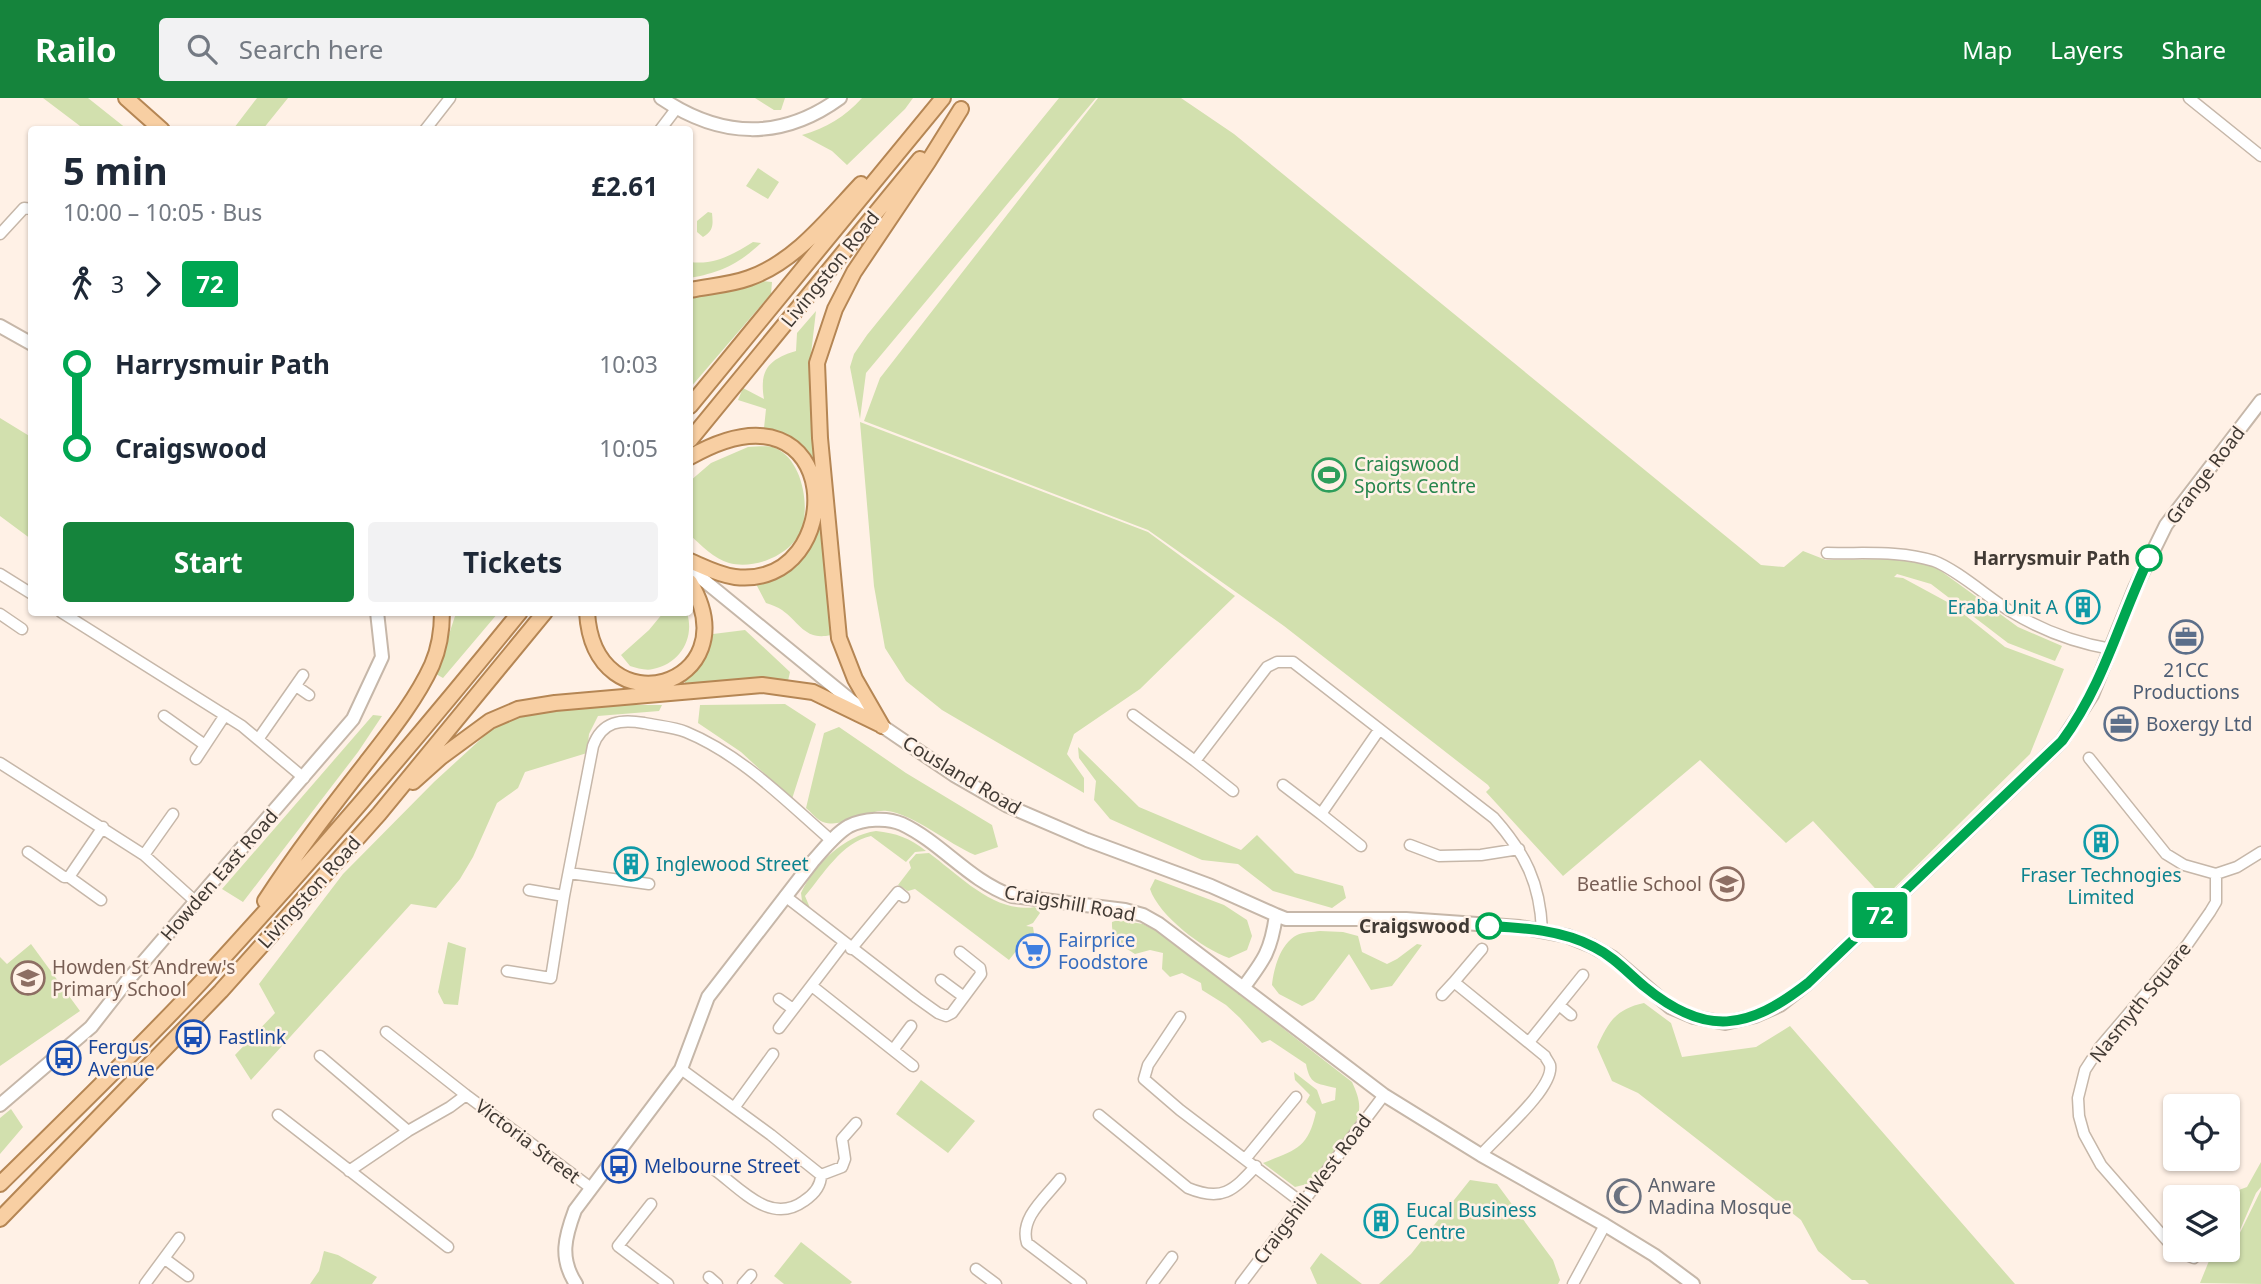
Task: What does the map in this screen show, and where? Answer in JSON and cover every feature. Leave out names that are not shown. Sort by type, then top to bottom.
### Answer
[{"type":"main road","points":[[126,98],[158,126]]},
{"type":"main road","name":"Livingston Road","points":[[693,403],[943,98]]},
{"type":"main road","points":[[882,726],[855,679],[839,638],[820,438],[817,363],[835,309],[854,272],[929,162],[965,103]]},
{"type":"main road","name":"Livingston Road","points":[[693,436],[965,103]]},
{"type":"main road","points":[[693,289],[747,279],[786,258],[806,243],[929,114]]},
{"type":"main road","points":[[693,456],[734,437],[762,436],[780,439],[796,451],[807,465],[815,480],[816,500],[807,538],[790,560],[773,570],[756,576],[737,577],[693,562]]},
{"type":"main road","points":[[587,616],[594,646],[603,663],[620,677],[636,684],[663,682],[676,677],[693,664],[703,646],[704,623],[701,606],[693,589]]},
{"type":"main road","points":[[239,940],[292,859],[384,740],[417,692],[433,664],[442,616]]},
{"type":"main road","name":"Livingston Road","points":[[0,1184],[200,983],[334,835],[517,616]]},
{"type":"main road","name":"Livingston Road","points":[[0,1219],[221,991],[379,814],[542,616]]},
{"type":"main road","points":[[379,814],[441,757],[490,721],[517,709],[555,703],[762,684],[813,692],[882,726]]},
{"type":"street","points":[[428,126],[450,98]]},
{"type":"street","points":[[661,98],[699,120],[723,127],[758,131],[811,116],[839,98]]},
{"type":"street","points":[[2189,98],[2261,156]]},
{"type":"street","points":[[663,126],[676,108]]},
{"type":"street","points":[[0,234],[24,208],[28,208]]},
{"type":"street","points":[[0,326],[28,342]]},
{"type":"street","name":"Grange Road","points":[[1276,915],[1286,919],[1406,919],[1542,930],[1567,936],[1613,958],[1670,1007],[1694,1017],[1726,1023],[1755,1016],[1780,1005],[1808,983],[2062,741],[2092,695],[2135,588],[2166,524],[2261,401]]},
{"type":"street","points":[[1827,553],[1904,554],[1936,562],[2012,612],[2040,626],[2090,645],[2111,649]]},
{"type":"street","name":"Cousland Road","points":[[693,571],[882,726],[954,775],[1008,806],[1096,844],[1211,886],[1276,915]]},
{"type":"street","points":[[0,574],[28,592]]},
{"type":"street","points":[[0,614],[22,629]]},
{"type":"street","points":[[67,616],[259,738],[304,778]]},
{"type":"street","name":"Howden East Road","points":[[0,1105],[91,1027],[127,981],[353,719],[382,657],[377,616]]},
{"type":"street","points":[[1195,761],[1267,667],[1277,662],[1293,662],[1494,818],[1519,849],[1534,881],[1541,904],[1542,930]]},
{"type":"street","points":[[259,738],[303,675]]},
{"type":"street","points":[[296,687],[309,695]]},
{"type":"street","points":[[195,759],[225,715]]},
{"type":"street","points":[[1133,715],[1233,791]]},
{"type":"street","points":[[164,716],[205,745]]},
{"type":"street","points":[[507,971],[551,978],[593,746],[597,734],[616,721],[627,720],[684,731],[727,752],[832,841]]},
{"type":"street","points":[[1321,814],[1379,730]]},
{"type":"street","points":[[2089,758],[2166,853],[2185,865],[2216,874],[2237,867],[2261,852]]},
{"type":"street","points":[[0,763],[144,855],[196,902]]},
{"type":"street","points":[[1283,785],[1361,846]]},
{"type":"street","points":[[144,855],[173,814]]},
{"type":"street","name":"Craigshill Road","points":[[576,1284],[566,1260],[565,1237],[575,1210],[681,1069],[708,997],[785,896],[832,841],[849,827],[866,821],[880,820],[900,823],[997,890],[1012,896],[1125,909],[1143,915],[1174,935],[1384,1095],[1481,1155],[1605,1225],[1654,1255],[1693,1284]]},
{"type":"street","points":[[69,877],[103,827]]},
{"type":"street","points":[[1410,845],[1439,856],[1481,855],[1519,849]]},
{"type":"street","points":[[28,852],[101,900]]},
{"type":"street","points":[[569,873],[649,884]]},
{"type":"street","name":"Nasmyth Square","points":[[2163,1236],[2101,1165],[2084,1133],[2078,1098],[2085,1070],[2100,1047],[2187,945],[2210,912],[2216,902],[2216,874]]},
{"type":"street","points":[[529,890],[564,896]]},
{"type":"street","points":[[779,1028],[812,986],[898,892],[904,897]]},
{"type":"street","points":[[785,896],[848,946],[938,1013],[946,1016],[952,1013],[981,974],[980,968],[960,952]]},
{"type":"street","points":[[1243,988],[1264,961],[1272,942],[1276,915]]},
{"type":"street","points":[[1442,995],[1482,949]]},
{"type":"street","points":[[1529,1042],[1583,975]]},
{"type":"street","points":[[941,980],[964,997]]},
{"type":"street","points":[[1454,982],[1529,1042],[1545,1056],[1550,1066],[1549,1076],[1514,1122],[1481,1155]]},
{"type":"street","points":[[812,986],[913,1066]]},
{"type":"street","points":[[779,999],[793,1009]]},
{"type":"street","points":[[1559,1005],[1571,1015]]},
{"type":"street","points":[[1180,1017],[1148,1065],[1144,1079],[1180,1110],[1301,1202]]},
{"type":"street","points":[[893,1050],[911,1026]]},
{"type":"street","name":"Victoria Street","points":[[386,1032],[591,1188]]},
{"type":"street","points":[[734,1108],[773,1054]]},
{"type":"street","points":[[320,1056],[408,1131]]},
{"type":"street","points":[[681,1069],[821,1175]]},
{"type":"street","name":"Victoria Street","points":[[349,1171],[466,1094]]},
{"type":"street","name":"Craigshill West Road","points":[[1241,1284],[1384,1095]]},
{"type":"street","points":[[1246,1158],[1296,1097]]},
{"type":"street","points":[[278,1115],[448,1247]]},
{"type":"street","points":[[1099,1115],[1188,1188],[1202,1193],[1217,1195],[1228,1192],[1256,1166]]},
{"type":"street","points":[[821,1175],[842,1167],[845,1160],[842,1139],[856,1123]]},
{"type":"street","points":[[716,1170],[765,1208],[782,1211],[794,1208],[811,1196],[821,1182],[821,1175]]},
{"type":"street","points":[[1060,1179],[1027,1219],[1024,1234],[1027,1243],[1082,1284]]},
{"type":"street","points":[[650,1204],[618,1246],[668,1284]]},
{"type":"street","points":[[1573,1284],[1605,1225]]},
{"type":"street","points":[[145,1284],[179,1238]]},
{"type":"street","points":[[1152,1284],[1172,1257]]},
{"type":"street","points":[[165,1259],[188,1276]]},
{"type":"street","points":[[976,1269],[996,1284]]},
{"type":"street","points":[[743,1284],[751,1275]]},
{"type":"green space","points":[[43,98],[88,98],[123,126],[80,126]]},
{"type":"green space","points":[[257,98],[288,98],[265,126],[236,126]]},
{"type":"green space","points":[[755,98],[785,98],[781,110],[774,110]]},
{"type":"green space","points":[[862,98],[913,98],[847,165],[832,151],[802,135],[835,121]]},
{"type":"green space","points":[[1059,98],[1096,98],[866,373],[860,419],[850,367],[854,354]]},
{"type":"green space","name":"Craigswood Sports Centre","points":[[1098,98],[1181,98],[1234,134],[1761,565],[1784,567],[1803,551],[1826,560],[1898,559],[1934,566],[2018,627],[2062,646],[2055,661],[2008,643],[1931,584],[1897,574],[1894,577],[1903,578],[1951,604],[2005,647],[2064,669],[2030,754],[1884,898],[1813,821],[1786,843],[1700,760],[1563,876],[1486,792],[1490,788],[1488,785],[1284,626],[1148,530],[864,421],[880,378]]},
{"type":"green space","points":[[758,168],[779,182],[768,199],[746,186]]},
{"type":"green space","points":[[708,212],[712,213],[712,227],[703,237],[697,232],[697,221]]},
{"type":"green space","points":[[753,242],[761,243],[736,262],[720,270],[693,277],[693,262],[723,258]]},
{"type":"green space","points":[[762,281],[772,282],[771,294],[693,385],[693,298]]},
{"type":"green space","points":[[816,311],[811,354],[817,466],[788,437],[764,428],[766,409],[738,400],[743,388],[764,399],[763,380],[768,367],[779,358],[796,351],[797,333]]},
{"type":"green space","points":[[0,418],[28,435],[28,537],[0,516]]},
{"type":"green space","points":[[860,422],[1148,532],[1235,596],[1140,689],[1074,734],[1067,754],[1084,778],[1084,793],[942,710],[906,681],[885,648],[874,586]]},
{"type":"green space","points":[[748,447],[772,447],[784,453],[801,480],[805,503],[803,524],[792,544],[762,562],[740,565],[718,558],[693,538],[693,478],[711,463]]},
{"type":"green space","points":[[822,526],[831,635],[822,636],[809,633],[782,610],[766,603],[756,584],[798,564]]},
{"type":"green space","points":[[455,616],[495,616],[443,678],[436,674]]},
{"type":"green space","points":[[661,616],[688,616],[689,632],[678,656],[653,669],[630,666],[621,655]]},
{"type":"green space","points":[[745,630],[790,672],[788,681],[746,679],[685,683],[684,677],[701,665],[713,634]]},
{"type":"green space","points":[[785,704],[816,724],[792,799],[741,752],[698,723],[700,705]]},
{"type":"green space","points":[[568,705],[662,705],[659,711],[598,716],[589,734],[587,753],[525,772],[518,788],[497,803],[473,857],[460,879],[436,908],[411,904],[251,1080],[235,1055],[275,1013],[259,984],[343,874],[434,782],[493,728],[524,714]]},
{"type":"green space","points":[[373,715],[382,716],[358,752],[243,902],[222,889]]},
{"type":"green space","points":[[839,727],[906,773],[992,825],[998,847],[975,855],[919,823],[887,811],[839,823],[819,820],[806,808],[824,733]]},
{"type":"green space","points":[[1078,747],[1139,807],[1241,850],[1257,835],[1295,873],[1343,886],[1346,898],[1332,908],[1273,891],[1238,864],[1202,860],[1110,819],[1094,800],[1096,781],[1079,758]]},
{"type":"green space","points":[[876,831],[902,837],[926,851],[915,852],[906,862],[871,836],[861,839],[834,860],[805,896],[810,908],[808,910],[802,901],[801,893],[822,862],[853,838]]},
{"type":"green space","points":[[929,853],[965,882],[992,899],[1020,908],[1035,907],[1040,913],[1033,923],[1026,926],[1033,927],[1035,940],[1028,936],[1009,960],[915,889],[908,891],[898,885],[911,868],[909,862],[916,854]]},
{"type":"green space","points":[[1155,879],[1224,905],[1247,920],[1252,936],[1247,950],[1229,958],[1183,930],[1162,910],[1155,899],[1150,889]]},
{"type":"green space","points":[[1118,920],[1143,924],[1160,933],[1352,1082],[1359,1102],[1356,1122],[1311,1183],[1295,1187],[1263,1163],[1298,1147],[1309,1134],[1313,1124],[1316,1112],[1306,1102],[1310,1095],[1295,1080],[1294,1072],[1317,1090],[1322,1104],[1335,1100],[1336,1088],[1312,1080],[1306,1064],[1270,1040],[1262,1043],[1226,1005],[1202,990],[1201,983],[1182,973],[1170,977],[1162,969],[1163,953],[1150,950],[1135,954],[1126,948],[1113,933],[1112,922]]},
{"type":"green space","points":[[1320,931],[1358,936],[1362,952],[1387,964],[1417,944],[1422,945],[1392,986],[1371,990],[1349,954],[1314,1000],[1302,1006],[1279,994],[1272,985],[1274,971],[1282,950],[1291,939],[1302,933]]},
{"type":"green space","points":[[448,942],[466,948],[458,1005],[444,1004],[438,992]]},
{"type":"green space","name":"Howden St Andrew's Primary School","points":[[31,944],[80,1011],[0,1066],[0,957],[7,964]]},
{"type":"green space","points":[[1644,1003],[1671,1023],[1682,1057],[1756,1047],[1790,1026],[2015,1284],[1869,1284],[1865,1280],[1852,1280],[1818,1251],[1801,1220],[1638,1093],[1612,1081],[1597,1047],[1614,1018],[1626,1009]]},
{"type":"green space","points":[[921,1080],[975,1121],[948,1153],[896,1114]]},
{"type":"green space","points":[[11,1109],[23,1127],[0,1154],[0,1118]]},
{"type":"green space","points":[[2261,1162],[2261,1187],[2240,1230],[2240,1190],[2247,1187]]},
{"type":"green space","points":[[1470,1180],[1497,1184],[1553,1260],[1560,1280],[1558,1284],[1379,1284],[1411,1254]]},
{"type":"green space","points":[[2261,1190],[2261,1284],[2200,1283],[2209,1262],[2240,1262],[2240,1233]]},
{"type":"green space","points":[[801,1242],[852,1282],[784,1284],[774,1276]]},
{"type":"green space","points":[[324,1251],[338,1255],[377,1277],[372,1284],[310,1284],[319,1271]]},
{"type":"green space","points":[[1321,1253],[1362,1284],[1317,1284],[1310,1268]]},
{"type":"bus line","name":"72","points":[[1489,926],[1542,930],[1592,946],[1613,958],[1670,1007],[1694,1017],[1726,1023],[1755,1016],[1780,1005],[1808,983],[2062,741],[2092,695],[2149,558]]},
{"type":"place","name":"Craigswood Sports Centre","points":[[1329,475]]},
{"type":"place","name":"Harrysmuir Path","points":[[2149,558]]},
{"type":"place","name":"Eraba Unit A","points":[[2083,607]]},
{"type":"place","name":"21CC Productions","points":[[2186,637]]},
{"type":"place","name":"Boxergy Ltd","points":[[2121,724]]},
{"type":"place","name":"Fraser Technogies Limited","points":[[2101,842]]},
{"type":"place","name":"Inglewood Street","points":[[631,864]]},
{"type":"place","name":"Beatlie School","points":[[1727,884]]},
{"type":"place","name":"Craigswood","points":[[1489,926]]},
{"type":"place","name":"Fairprice Foodstore","points":[[1033,951]]},
{"type":"place","name":"Howden St Andrew's Primary School","points":[[28,978]]},
{"type":"place","name":"Fastlink","points":[[193,1037]]},
{"type":"place","name":"Fergus Avenue","points":[[64,1058]]},
{"type":"place","name":"Melbourne Street","points":[[619,1166]]},
{"type":"place","name":"Anware Madina Mosque","points":[[1624,1196]]},
{"type":"place","name":"Eucal Business Centre","points":[[1381,1221]]}]
